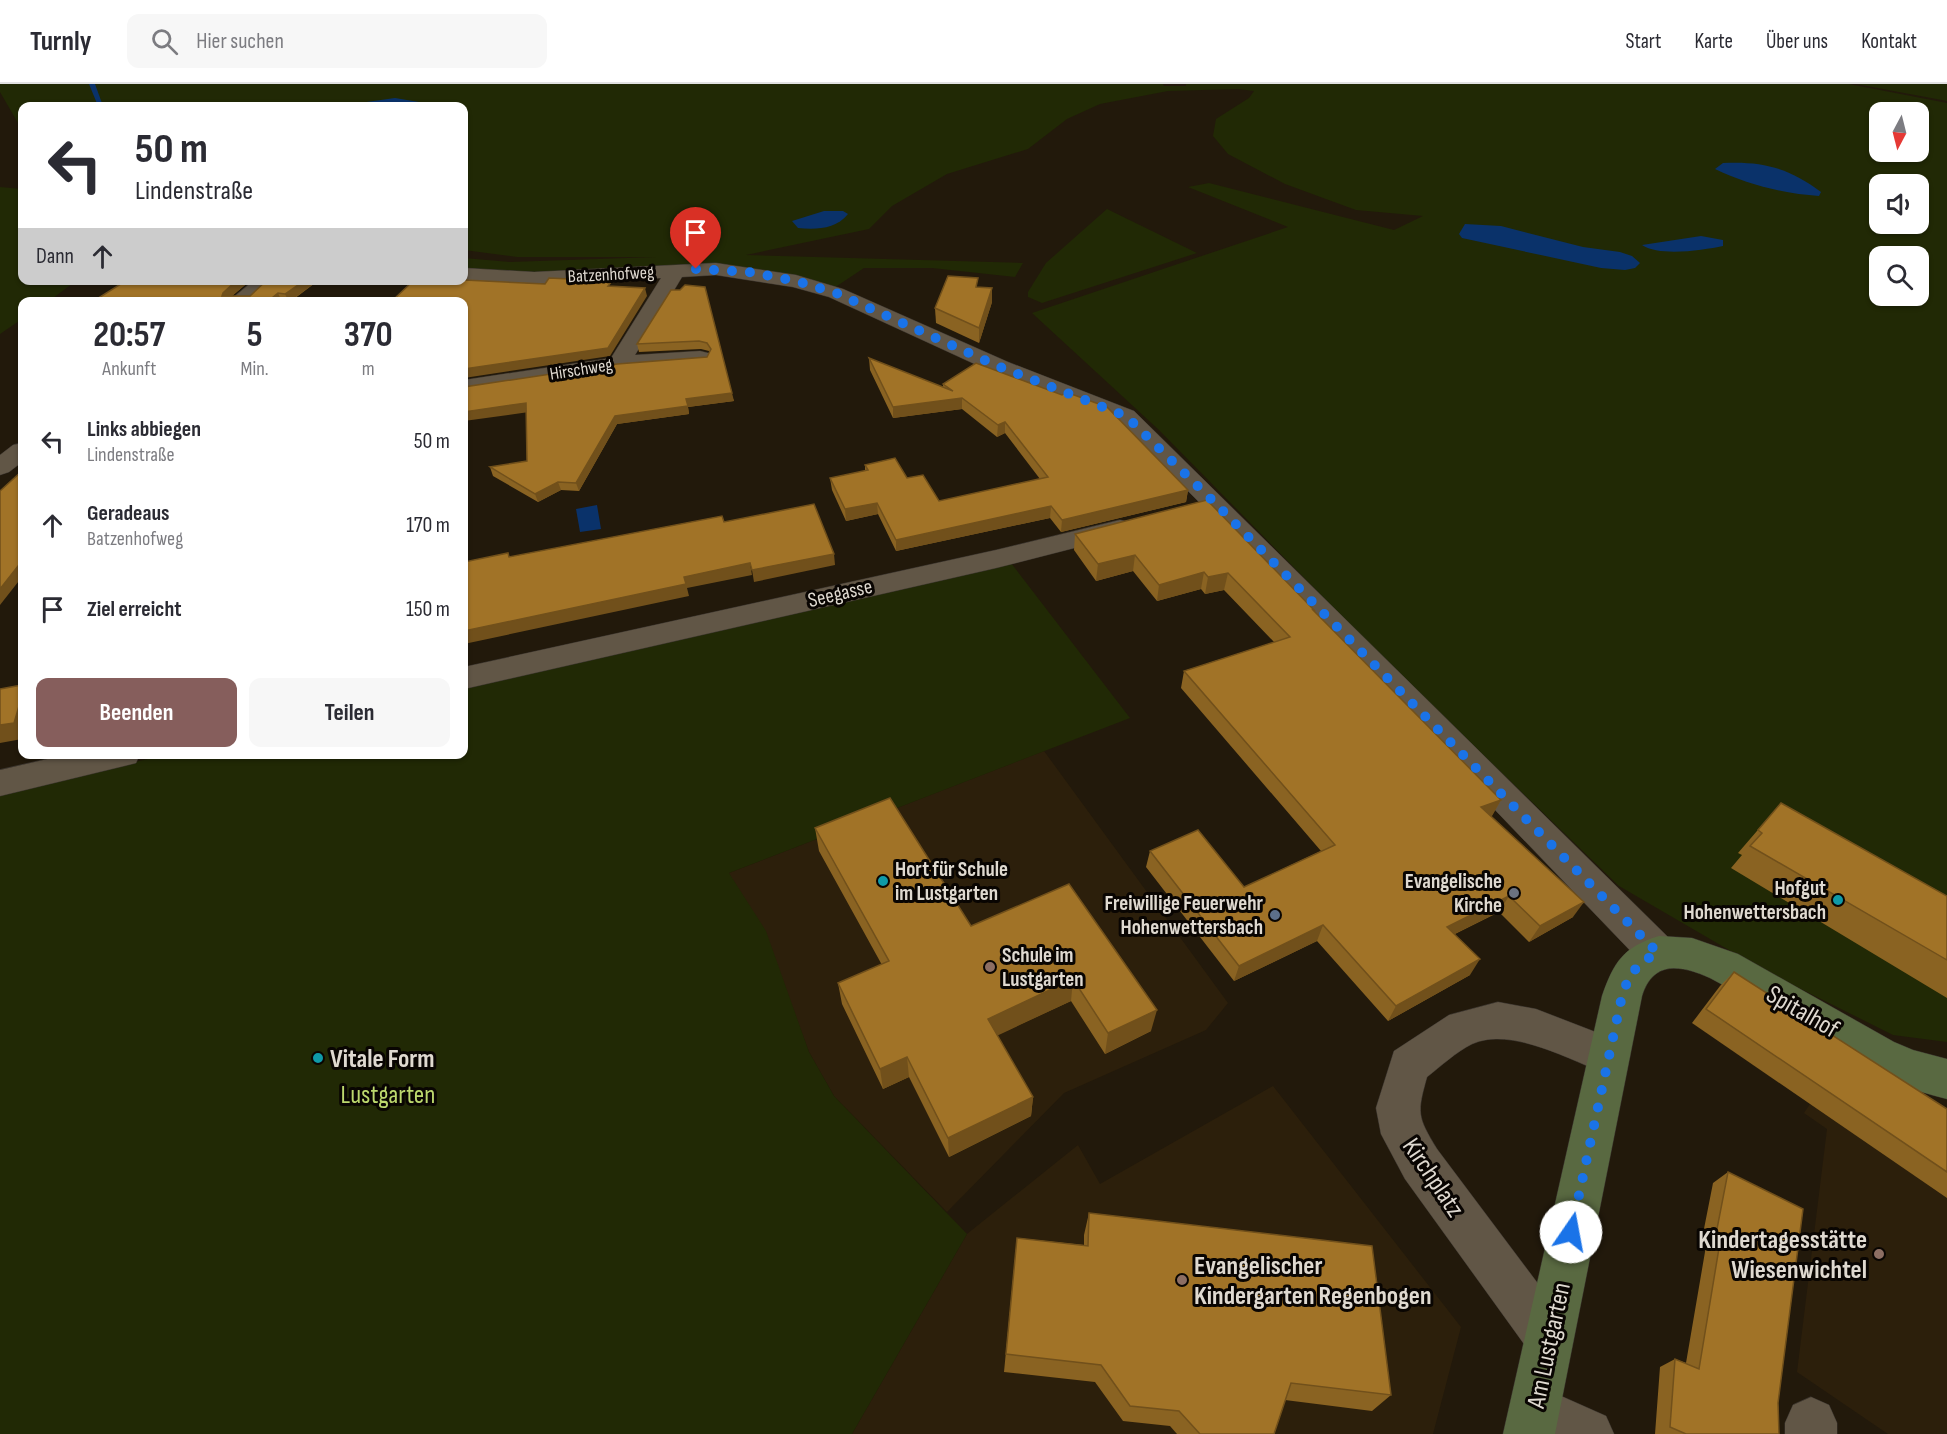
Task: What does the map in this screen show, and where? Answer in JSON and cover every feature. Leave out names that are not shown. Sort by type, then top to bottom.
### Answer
[{"type":"street","name":"Batzenhofweg","points":[[468,274],[534,278],[716,269],[749,272],[796,281],[836,293],[1000,367],[1126,416],[1199,509],[1658,953]]},
{"type":"street","points":[[619,363],[676,270]]},
{"type":"street","points":[[245,297],[261,285]]},
{"type":"street","name":"Hirschweg","points":[[468,386],[619,363],[700,358]]},
{"type":"street","points":[[0,467],[18,453]]},
{"type":"street","name":"Seegasse","points":[[468,677],[996,559],[1147,521]]},
{"type":"street","points":[[0,783],[103,759]]},
{"type":"street","name":"Am Lustgarten","points":[[1532,1421],[1609,1056],[1628,978],[1637,965],[1658,953]]},
{"type":"street","name":"Spitalhof","points":[[1658,953],[1684,954],[1721,964],[1895,1063],[1947,1079]]},
{"type":"street","name":"Kirchplatz","points":[[1549,1338],[1421,1164],[1403,1134],[1397,1108],[1409,1065],[1463,1028],[1498,1020],[1536,1027],[1609,1056]]},
{"type":"street","points":[[1532,1421],[1588,1434]]},
{"type":"shaded area","name":"Schule im Lustgarten","points":[[1044,751],[1228,1003],[1206,1030],[1064,1093],[947,1212],[834,1096],[809,1052],[791,1004],[729,873]]},
{"type":"shaded area","name":"Evangelischer Kindergarten Regenbogen","points":[[1273,1086],[1461,1327],[1433,1434],[852,1434],[967,1234],[1078,1145],[1100,1184]]},
{"type":"shaded area","name":"Kindertagesstätte Wiesenwichtel","points":[[1810,1104],[1947,1136],[1947,1434],[1888,1434],[1797,1372],[1827,1129],[1804,1113]]},
{"type":"green space","points":[[0,84],[1163,84],[1164,86],[1186,86],[1186,84],[1849,84],[1947,103],[1947,1042],[1893,1035],[1765,971],[1619,886],[1389,664],[1159,430],[1032,313],[1288,227],[1188,187],[1209,183],[1394,230],[1423,216],[1356,210],[1285,184],[1228,154],[1213,136],[1216,119],[1249,98],[1254,91],[1238,89],[1168,91],[1100,104],[1067,119],[1028,149],[947,174],[892,206],[869,229],[746,255],[1023,263],[1015,277],[932,268],[864,268],[834,288],[714,265],[539,275],[468,270],[468,258],[510,262],[656,257],[517,257],[468,251],[468,102],[18,102],[18,123],[0,92]]},
{"type":"green space","points":[[1856,84],[1947,84],[1947,101]]},
{"type":"green space","points":[[0,187],[18,189],[18,285],[71,285],[54,297],[18,297],[18,322],[0,334]]},
{"type":"green space","points":[[1107,209],[1197,253],[1042,303],[1028,297],[1028,292],[1046,263]]},
{"type":"green space","name":"Lustgarten","points":[[1011,563],[1130,718],[729,873],[766,931],[809,1052],[834,1096],[967,1234],[852,1434],[0,1434],[0,792],[148,759],[468,759],[468,686]]},
{"type":"water","points":[[395,98],[419,102],[366,102]]},
{"type":"water","points":[[1723,163],[1751,163],[1775,168],[1798,177],[1821,192],[1819,196],[1806,195],[1752,184],[1715,169]]},
{"type":"water","points":[[824,211],[843,211],[848,214],[832,226],[812,229],[798,228],[792,221]]},
{"type":"water","points":[[1465,224],[1501,226],[1583,247],[1620,252],[1632,256],[1640,263],[1635,268],[1625,270],[1601,268],[1462,238],[1459,234]]},
{"type":"water","points":[[1701,236],[1723,240],[1723,246],[1670,252],[1650,249],[1642,245]]},
{"type":"water","points":[[597,505],[601,529],[580,532],[576,509]]},
{"type":"building","points":[[948,276],[978,278],[976,287],[992,288],[979,328],[935,308]]},
{"type":"building","points":[[549,278],[612,281],[608,286],[645,288],[608,348],[468,368],[468,297],[396,297],[409,285],[468,285],[468,280],[545,284]]},
{"type":"building","points":[[119,285],[232,285],[222,296],[250,296],[262,285],[298,285],[285,294],[278,293],[273,297],[100,297]]},
{"type":"building","points":[[685,285],[705,287],[732,393],[686,399],[688,406],[615,416],[576,483],[558,482],[535,494],[490,467],[527,461],[526,403],[468,411],[468,386],[617,364],[707,357],[711,349],[707,343],[699,341],[637,344],[671,290],[680,290]]},
{"type":"building","points":[[869,358],[953,391],[943,384],[976,363],[1062,395],[1066,392],[1107,407],[1188,490],[1062,520],[1051,506],[896,540],[877,503],[845,509],[830,478],[868,470],[865,465],[895,458],[907,478],[923,475],[939,501],[1048,477],[1005,422],[998,425],[962,398],[893,407]]},
{"type":"building","points":[[18,475],[18,566],[0,589],[0,491]]},
{"type":"building","points":[[1207,500],[1501,800],[1481,807],[1584,902],[1540,926],[1509,896],[1447,927],[1480,959],[1396,1006],[1323,925],[1239,966],[1150,851],[1198,830],[1244,887],[1335,845],[1184,671],[1290,637],[1228,573],[1208,577],[1204,572],[1159,585],[1135,555],[1098,564],[1075,534]]},
{"type":"building","points":[[814,504],[834,554],[752,570],[750,563],[684,577],[686,584],[468,630],[468,561],[508,553],[509,557],[722,516],[724,522]]},
{"type":"building","points":[[18,686],[18,710],[14,723],[0,725],[0,689]]},
{"type":"building","points":[[890,798],[971,926],[1069,884],[1157,1010],[1108,1033],[1073,979],[988,1019],[1033,1097],[948,1138],[907,1057],[880,1069],[838,983],[889,961],[815,828]]},
{"type":"building","points":[[1781,803],[1947,896],[1947,960],[1750,846],[1762,833],[1758,830]]},
{"type":"building","points":[[1734,972],[1947,1109],[1947,1172],[1706,1009]]},
{"type":"building","points":[[1728,1172],[1803,1209],[1778,1403],[1779,1434],[1686,1434],[1670,1427],[1675,1359],[1699,1369],[1721,1236],[1716,1234]]},
{"type":"building","points":[[1089,1213],[1372,1246],[1391,1395],[1291,1383],[1274,1434],[1200,1434],[1179,1411],[1130,1406],[1101,1365],[1006,1354],[1017,1238],[1088,1246]]},
{"type":"waterway","points":[[92,84],[99,102]]},
{"type":"place","name":"Hort für Schule im Lustgarten","points":[[883,881]]},
{"type":"place","name":"Evangelische Kirche","points":[[1514,893]]},
{"type":"place","name":"Hofgut Hohenwettersbach","points":[[1838,900]]},
{"type":"place","name":"Freiwillige Feuerwehr Hohenwettersbach","points":[[1275,915]]},
{"type":"place","name":"Schule im Lustgarten","points":[[990,967]]},
{"type":"place","name":"Vitale Form","points":[[318,1058]]},
{"type":"place","name":"Kindertagesstätte Wiesenwichtel","points":[[1879,1254]]},
{"type":"place","name":"Evangelischer Kindergarten Regenbogen","points":[[1182,1280]]},
{"type":"route","points":[[696,269],[749,272],[796,281],[836,293],[1000,367],[1126,416],[1216,504],[1658,953],[1637,965],[1628,978],[1622,996],[1571,1232]]}]
